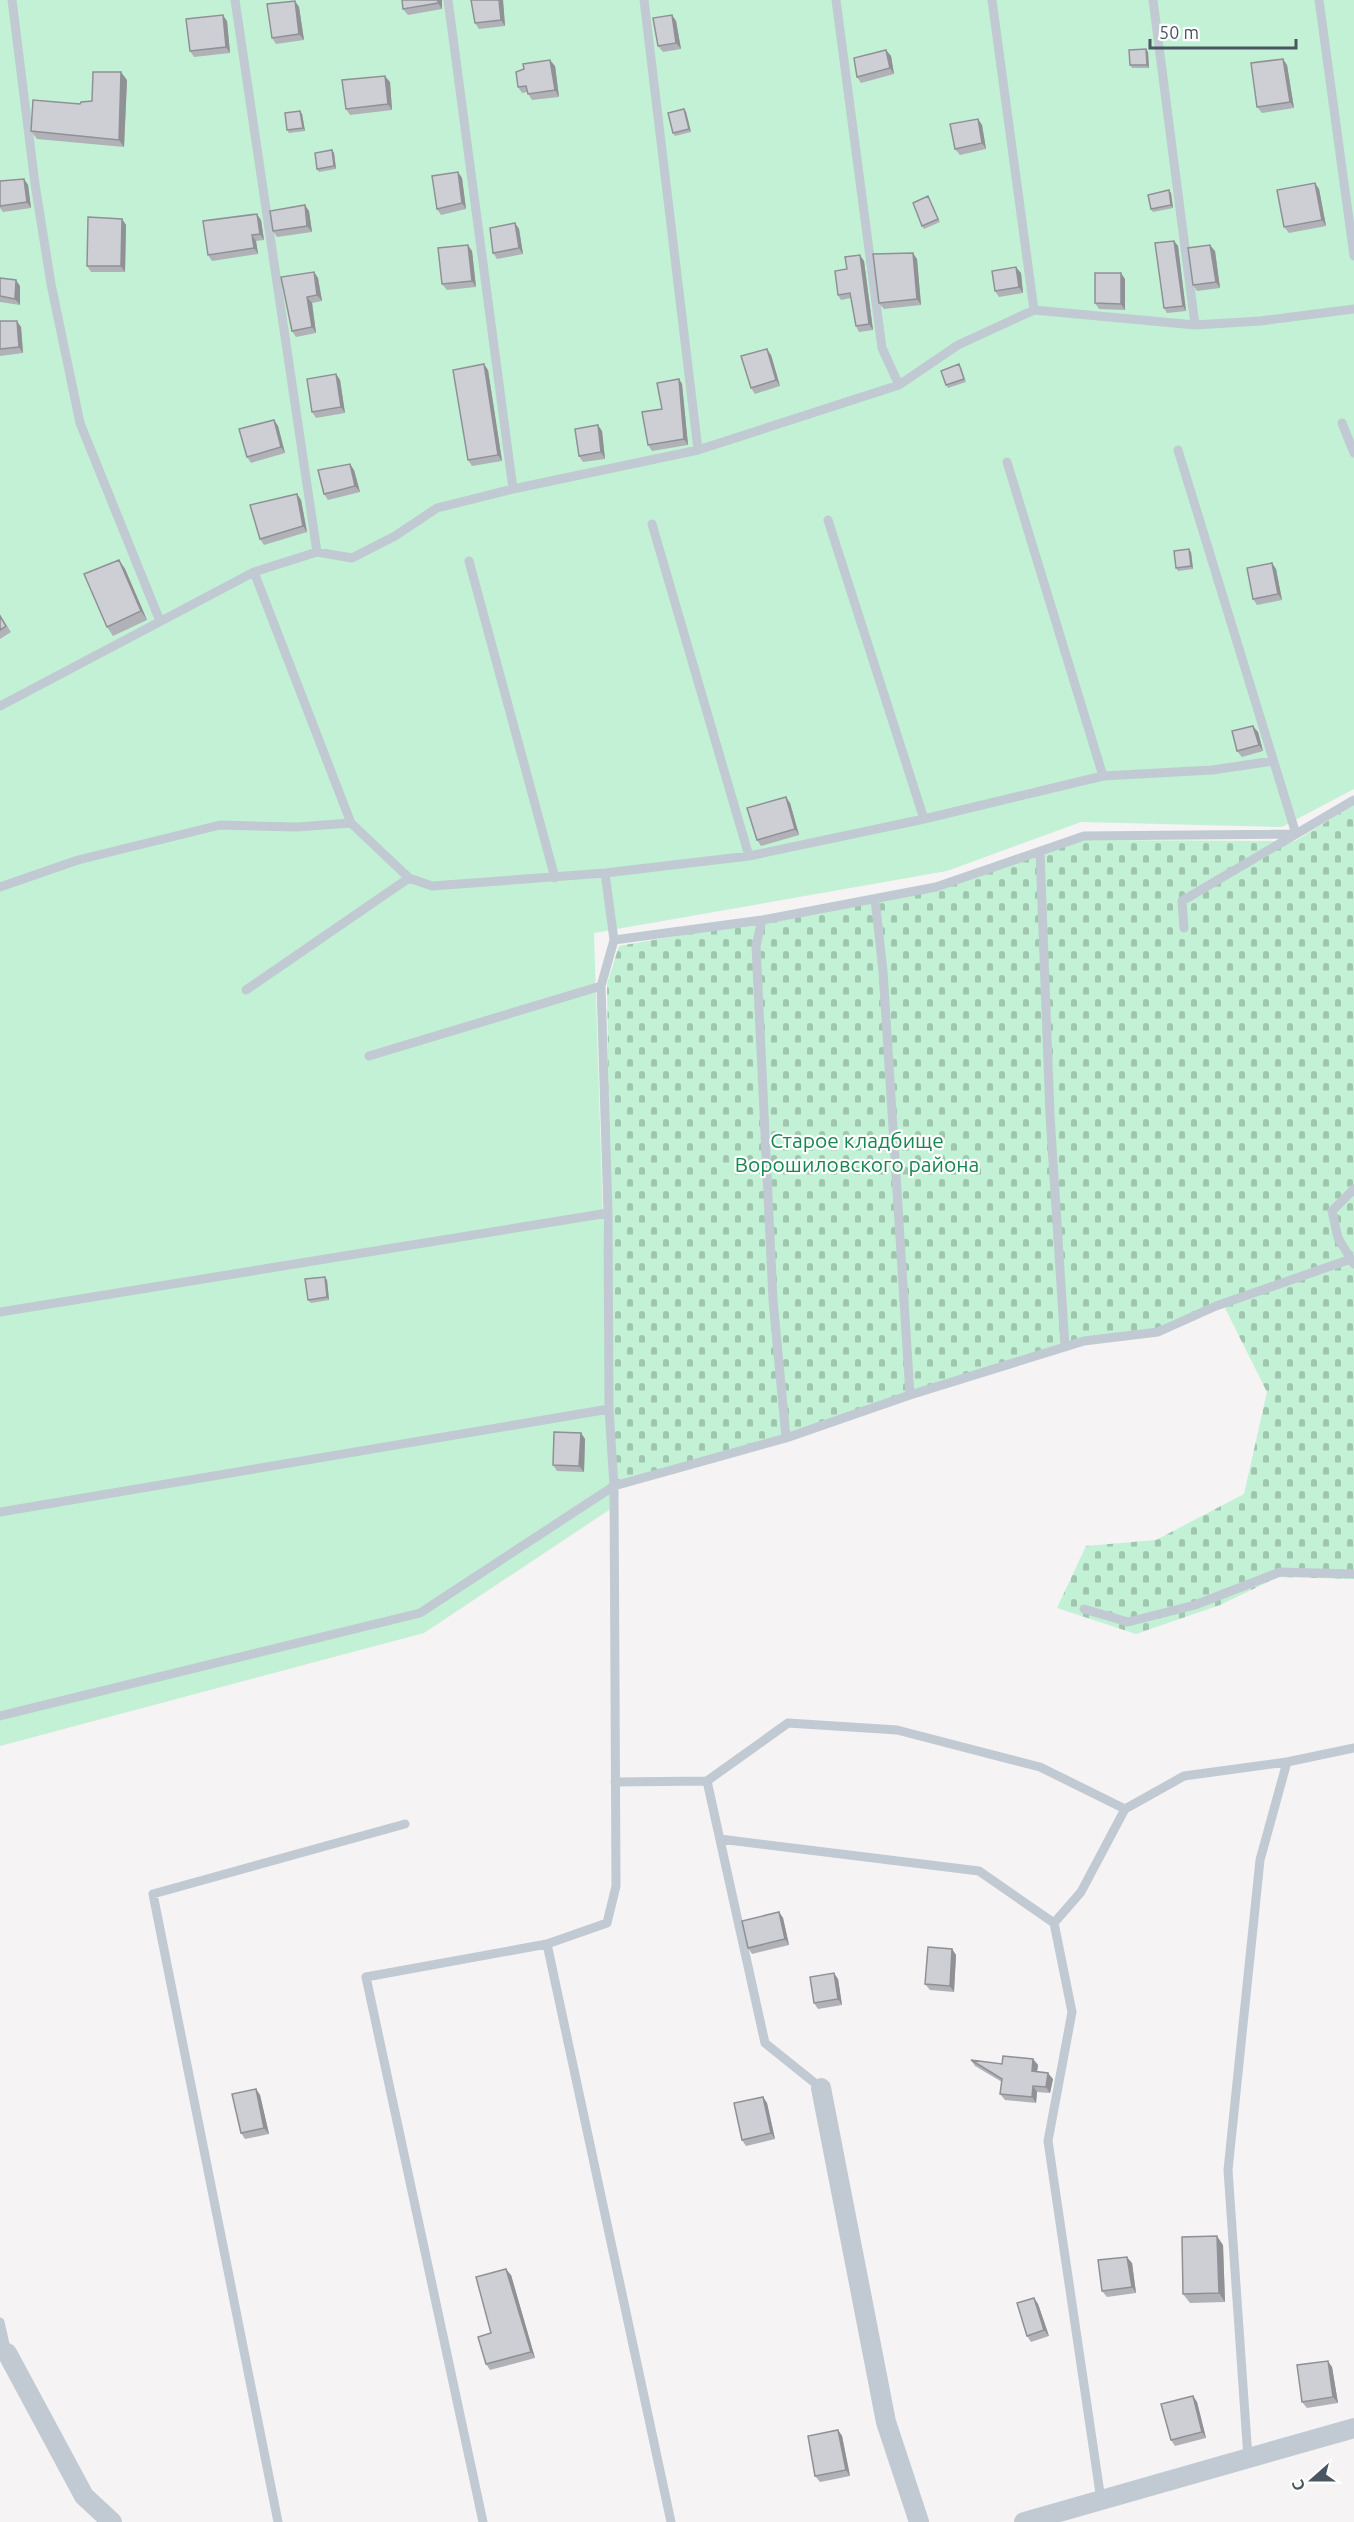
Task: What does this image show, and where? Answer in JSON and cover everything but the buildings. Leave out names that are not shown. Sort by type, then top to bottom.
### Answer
[{"type":"street","points":[[821,2088],[886,2422],[919,2522]]},
{"type":"street","points":[[3,2352],[84,2496],[112,2522]]},
{"type":"street","points":[[1024,2522],[1354,2428]]},
{"type":"lane","points":[[12,0],[35,184],[51,284],[80,423],[160,621]]},
{"type":"lane","points":[[235,0],[317,552]]},
{"type":"lane","points":[[448,0],[513,489]]},
{"type":"lane","points":[[644,0],[699,450]]},
{"type":"lane","points":[[836,0],[882,348],[899,385]]},
{"type":"lane","points":[[992,0],[1034,310]]},
{"type":"lane","points":[[1153,0],[1195,325]]},
{"type":"lane","points":[[1319,0],[1354,256]]},
{"type":"lane","points":[[0,706],[254,572],[317,552],[352,558],[395,536],[437,508],[513,489],[699,450],[899,385],[958,345],[1034,310],[1195,325],[1260,321],[1354,309]]},
{"type":"lane","points":[[1342,423],[1354,453]]},
{"type":"lane","points":[[1178,450],[1296,834]]},
{"type":"lane","points":[[1007,462],[1103,776]]},
{"type":"lane","points":[[828,520],[924,819]]},
{"type":"lane","points":[[652,524],[750,856]]},
{"type":"lane","points":[[469,561],[555,878]]},
{"type":"lane","points":[[254,572],[351,823],[409,878],[432,886],[555,878],[750,856],[924,819],[1103,776],[1212,770],[1273,761]]},
{"type":"lane","points":[[1184,928],[1182,901],[1354,800]]},
{"type":"lane","points":[[0,887],[78,860],[220,825],[297,827],[351,823]]},
{"type":"lane","points":[[614,940],[762,920],[936,887],[1084,836],[1296,834]]},
{"type":"lane","points":[[1040,851],[1050,1115],[1065,1347]]},
{"type":"lane","points":[[483,2522],[366,1977],[547,1944],[607,1923],[615,1886],[614,1486],[609,1410],[608,1213],[601,986],[614,940],[605,873]]},
{"type":"lane","points":[[246,990],[409,878]]},
{"type":"lane","points":[[875,899],[883,971],[910,1395]]},
{"type":"lane","points":[[762,920],[756,946],[773,1300],[786,1438]]},
{"type":"lane","points":[[369,1056],[601,986]]},
{"type":"lane","points":[[0,1716],[420,1613],[614,1486],[786,1438],[910,1395],[1084,1341],[1158,1332],[1216,1306],[1352,1262],[1338,1238],[1332,1211],[1354,1189]]},
{"type":"lane","points":[[0,1312],[608,1213]]},
{"type":"lane","points":[[0,1512],[609,1410]]},
{"type":"lane","points":[[1084,1609],[1128,1622],[1195,1605],[1280,1572],[1354,1574]]},
{"type":"lane","points":[[615,1782],[707,1781],[788,1723],[897,1730],[1040,1767],[1125,1809]]},
{"type":"lane","points":[[1054,1923],[1081,1892],[1125,1809],[1184,1776],[1287,1762],[1354,1748]]},
{"type":"lane","points":[[1248,2458],[1228,2170],[1260,1860],[1287,1762]]},
{"type":"lane","points":[[707,1781],[765,2043],[821,2088]]},
{"type":"lane","points":[[278,2522],[153,1894],[405,1824]]},
{"type":"lane","points":[[720,1839],[979,1871],[1054,1923],[1072,2012],[1048,2141],[1101,2500]]},
{"type":"lane","points":[[547,1944],[671,2522]]},
{"type":"lane","points":[[0,2322],[3,2352]]},
{"type":"green space","points":[[0,0],[1354,0],[1354,789],[1282,827],[1081,822],[947,871],[594,933],[612,1508],[424,1633],[0,1746]]},
{"type":"green space","name":"Старое кладбище Ворошиловского района","points":[[1354,805],[1354,1579],[1278,1577],[1220,1605],[1136,1634],[1057,1608],[1086,1546],[1156,1540],[1244,1494],[1267,1392],[1221,1300],[1157,1328],[1087,1337],[790,1434],[617,1483],[613,1411],[607,984],[619,946],[940,890],[1081,840],[1295,841]]}]
